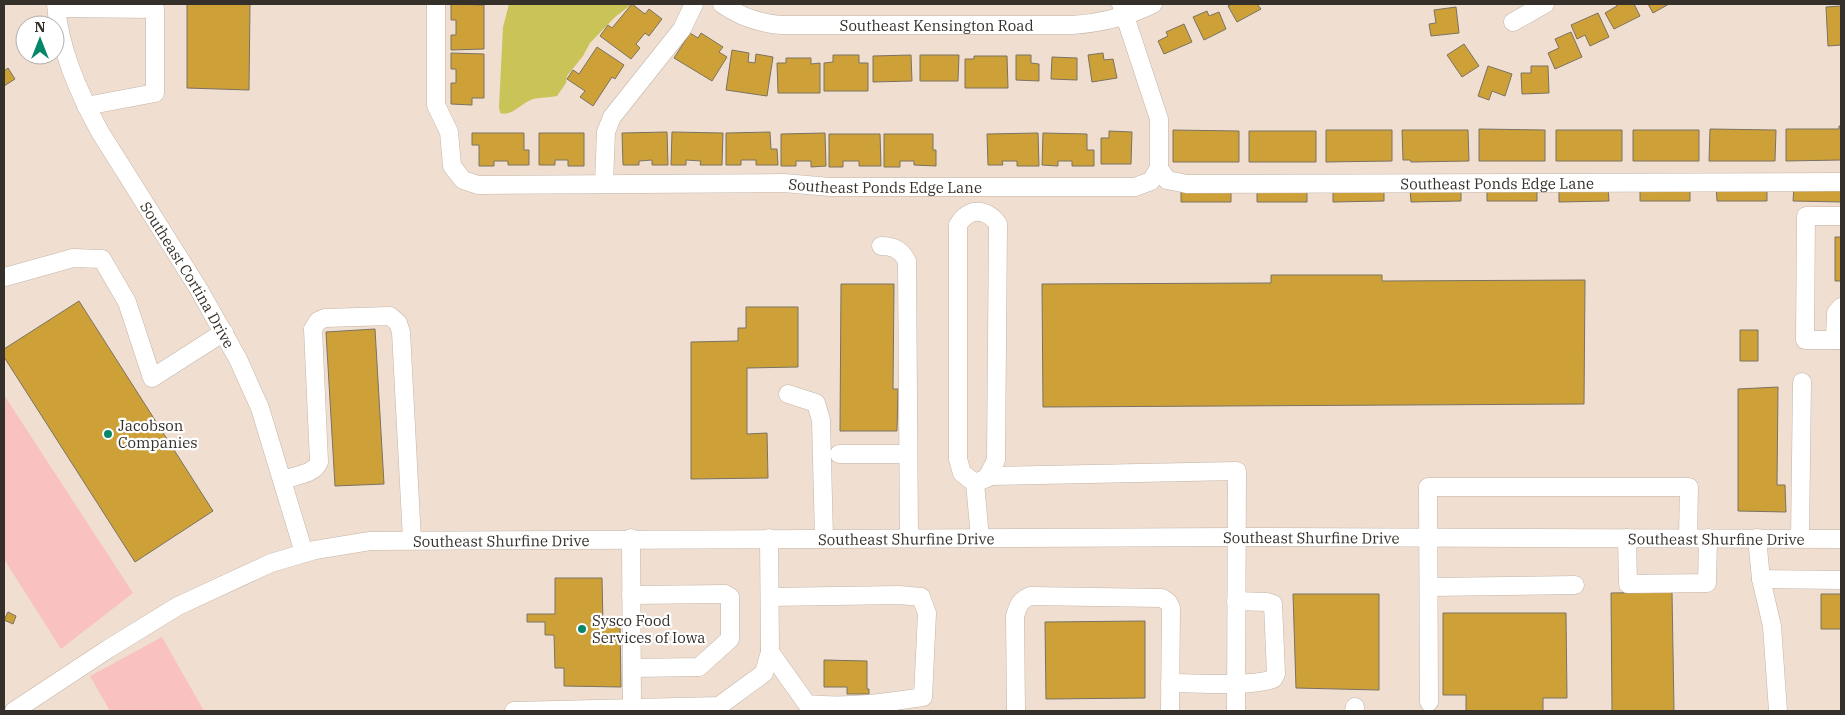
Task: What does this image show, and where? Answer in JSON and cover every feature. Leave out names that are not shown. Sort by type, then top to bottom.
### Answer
[{"type":"street","name":"Southeast Ponds Edge Lane","points":[[436,4],[436,105],[449,132],[452,166],[463,180],[478,185],[784,183],[830,187],[1135,187],[1151,181],[1159,168],[1168,180],[1187,184],[1841,182]]},
{"type":"street","points":[[604,183],[606,132],[612,117],[682,29],[694,4]]},
{"type":"street","name":"Southeast Kensington Road","points":[[722,4],[732,12],[748,19],[765,24],[780,25],[1073,25],[1098,23],[1123,10],[1153,4]]},
{"type":"street","points":[[1513,22],[1545,4]]},
{"type":"street","points":[[56,6],[155,9],[155,93],[86,106]]},
{"type":"street","name":"Southeast Cortina Drive","points":[[56,6],[66,53],[86,106],[100,132],[198,288],[238,359],[260,408],[304,553]]},
{"type":"street","points":[[1123,10],[1159,119],[1159,168]]},
{"type":"street","points":[[980,538],[982,479],[996,460],[998,224],[992,215],[982,212],[970,213],[962,218],[958,226],[958,458],[962,473],[982,479],[1237,471],[1236,711]]},
{"type":"street","points":[[1841,216],[1806,216],[1805,340],[1838,340],[1836,314],[1841,307]]},
{"type":"street","points":[[881,246],[892,246],[902,253],[907,261],[909,538]]},
{"type":"street","points":[[5,278],[73,258],[102,259],[127,302],[152,378],[224,332]]},
{"type":"street","points":[[282,480],[313,470],[319,462],[313,329],[315,324],[325,318],[390,316],[398,323],[401,332],[412,540]]},
{"type":"street","points":[[1800,538],[1802,382]]},
{"type":"street","points":[[788,394],[816,403],[821,420],[824,538]]},
{"type":"street","points":[[839,454],[908,454]]},
{"type":"street","points":[[1429,702],[1428,487],[1689,487],[1688,538]]},
{"type":"street","name":"Southeast Shurfine Drive","points":[[14,711],[108,649],[178,606],[271,563],[304,553],[370,541],[631,538],[1236,537],[1841,539]]},
{"type":"street","points":[[631,538],[632,707]]},
{"type":"street","points":[[514,711],[719,706],[764,673],[770,652],[769,538]]},
{"type":"street","points":[[1626,538],[1628,584],[1707,583],[1708,538]]},
{"type":"street","points":[[1757,538],[1760,579],[1772,626],[1778,711]]},
{"type":"street","points":[[1760,579],[1841,580]]},
{"type":"street","points":[[1429,587],[1575,585]]},
{"type":"street","points":[[631,595],[725,594],[730,598],[730,639],[699,668],[632,668]]},
{"type":"street","points":[[770,596],[899,595],[921,597],[927,614],[923,696],[868,705],[828,706],[807,704],[770,652]]},
{"type":"street","points":[[1016,711],[1015,616],[1018,606],[1023,599],[1030,596],[1162,598],[1168,602],[1171,608],[1170,711]]},
{"type":"street","points":[[1170,683],[1236,683],[1273,679],[1276,674],[1273,604],[1267,602],[1236,601]]},
{"type":"shaded area","points":[[509,4],[632,4],[615,17],[590,43],[583,56],[567,76],[566,83],[557,96],[533,99],[504,114],[500,113],[499,107],[503,27]]},
{"type":"shaded area","points":[[4,395],[133,593],[61,649],[4,559]]},
{"type":"shaded area","points":[[162,637],[204,711],[110,711],[90,676]]},
{"type":"building","points":[[187,4],[250,4],[249,90],[187,88]]},
{"type":"building","points":[[451,4],[484,5],[484,49],[451,50],[451,35],[456,35],[456,20],[451,20]]},
{"type":"building","points":[[632,4],[645,14],[649,9],[662,19],[649,36],[645,33],[636,44],[640,48],[631,59],[600,36],[608,25],[612,28]]},
{"type":"building","points":[[1232,4],[1257,4],[1261,9],[1237,22],[1228,6]]},
{"type":"building","points":[[1616,4],[1634,4],[1640,16],[1614,29],[1605,13],[1617,6]]},
{"type":"building","points":[[1648,4],[1669,4],[1653,13]]},
{"type":"building","points":[[1841,6],[1841,45],[1828,46],[1826,7]]},
{"type":"building","points":[[1456,7],[1459,33],[1431,36],[1429,24],[1436,23],[1434,10]]},
{"type":"building","points":[[1207,11],[1209,16],[1219,12],[1226,29],[1204,40],[1193,17]]},
{"type":"building","points":[[1598,13],[1609,37],[1590,46],[1585,35],[1577,39],[1571,25]]},
{"type":"building","points":[[1184,24],[1192,42],[1164,54],[1158,41],[1168,36],[1166,32]]},
{"type":"building","points":[[1571,32],[1582,57],[1555,69],[1548,53],[1559,48],[1555,39]]},
{"type":"building","points":[[690,33],[698,38],[701,33],[723,47],[719,52],[727,57],[712,81],[674,58]]},
{"type":"building","points":[[1464,44],[1479,66],[1462,77],[1447,55]]},
{"type":"building","points":[[597,47],[624,65],[615,79],[612,77],[593,106],[580,97],[585,91],[567,79],[573,70],[579,74]]},
{"type":"building","points":[[732,50],[749,53],[748,62],[755,63],[756,54],[773,57],[767,96],[726,90]]},
{"type":"building","points":[[451,53],[484,54],[484,98],[472,98],[472,105],[451,104],[451,83],[456,83],[456,69],[451,69]]},
{"type":"building","points":[[1103,53],[1104,60],[1113,59],[1117,78],[1092,82],[1088,55]]},
{"type":"building","points":[[833,55],[859,55],[859,63],[868,63],[868,91],[824,91],[824,63],[833,62]]},
{"type":"building","points":[[911,55],[912,81],[873,82],[873,56]]},
{"type":"building","points":[[920,55],[959,55],[958,81],[920,81]]},
{"type":"building","points":[[1016,55],[1031,55],[1031,63],[1039,64],[1039,81],[1016,80]]},
{"type":"building","points":[[974,56],[1007,56],[1008,88],[965,88],[965,59],[974,59]]},
{"type":"building","points":[[1052,57],[1077,58],[1077,80],[1051,79]]},
{"type":"building","points":[[786,58],[811,58],[811,64],[820,63],[820,93],[778,93],[777,63],[786,63]]},
{"type":"building","points":[[1488,66],[1512,74],[1505,96],[1492,91],[1489,100],[1478,96]]},
{"type":"building","points":[[1531,66],[1548,66],[1549,93],[1522,94],[1521,73],[1531,73]]},
{"type":"building","points":[[8,68],[15,79],[4,86],[4,71]]},
{"type":"building","points":[[1839,126],[1841,126],[1841,160],[1786,161],[1786,129],[1839,129]]},
{"type":"building","points":[[1479,129],[1545,130],[1545,161],[1479,161]]},
{"type":"building","points":[[1710,129],[1776,130],[1775,161],[1709,161]]},
{"type":"building","points":[[1173,130],[1239,131],[1239,162],[1173,162]]},
{"type":"building","points":[[1326,130],[1392,130],[1392,161],[1326,162]]},
{"type":"building","points":[[1402,130],[1468,130],[1469,161],[1411,162],[1410,160],[1403,160]]},
{"type":"building","points":[[1556,130],[1622,130],[1622,161],[1556,161]]},
{"type":"building","points":[[1633,130],[1699,130],[1699,161],[1633,161]]},
{"type":"building","points":[[1109,131],[1132,132],[1131,164],[1101,164],[1101,138],[1109,138]]},
{"type":"building","points":[[1249,131],[1316,131],[1316,162],[1249,162]]},
{"type":"building","points":[[667,132],[668,165],[652,165],[652,160],[639,161],[639,165],[623,165],[622,133]]},
{"type":"building","points":[[672,132],[723,133],[722,165],[700,165],[701,161],[686,160],[686,165],[671,165]]},
{"type":"building","points":[[770,132],[771,149],[777,149],[778,165],[756,165],[756,160],[741,160],[741,165],[726,165],[726,133]]},
{"type":"building","points":[[472,133],[524,133],[524,150],[529,150],[529,165],[508,165],[508,161],[494,161],[494,166],[479,166],[479,145],[472,145]]},
{"type":"building","points":[[539,133],[584,133],[584,166],[568,166],[568,160],[555,160],[555,165],[539,165]]},
{"type":"building","points":[[825,133],[826,166],[811,167],[811,161],[796,161],[796,166],[781,166],[781,134]]},
{"type":"building","points":[[1038,133],[1039,166],[1017,166],[1017,161],[1002,161],[1003,165],[988,165],[987,134]]},
{"type":"building","points":[[1043,133],[1087,134],[1087,150],[1094,150],[1094,166],[1072,166],[1072,161],[1058,161],[1058,166],[1042,165]]},
{"type":"building","points":[[829,134],[880,134],[881,166],[859,166],[859,161],[843,161],[843,167],[829,167]]},
{"type":"building","points":[[884,134],[933,134],[936,166],[914,165],[914,161],[900,161],[900,167],[884,167]]},
{"type":"building","points":[[1640,187],[1690,188],[1690,201],[1640,201]]},
{"type":"building","points":[[1716,187],[1767,187],[1767,201],[1717,201]]},
{"type":"building","points":[[1794,187],[1841,188],[1841,202],[1793,201]]},
{"type":"building","points":[[1181,188],[1231,189],[1231,202],[1181,202]]},
{"type":"building","points":[[1307,188],[1307,202],[1257,202],[1257,189]]},
{"type":"building","points":[[1333,188],[1384,188],[1384,201],[1333,202]]},
{"type":"building","points":[[1461,188],[1461,201],[1411,202],[1410,189]]},
{"type":"building","points":[[1487,188],[1537,188],[1537,201],[1487,201]]},
{"type":"building","points":[[1559,188],[1608,188],[1609,201],[1559,202]]},
{"type":"building","points":[[1835,237],[1841,237],[1841,281],[1835,281]]},
{"type":"building","points":[[1271,275],[1382,275],[1382,281],[1585,280],[1584,404],[1043,407],[1042,284],[1271,283]]},
{"type":"building","points":[[841,284],[894,284],[893,389],[898,389],[897,431],[840,431]]},
{"type":"building","name":"Jacobson Companies","points":[[79,301],[213,511],[135,562],[4,357],[4,349]]},
{"type":"building","points":[[746,307],[798,307],[798,367],[747,368],[747,434],[767,433],[768,478],[691,479],[691,342],[738,341],[738,328],[746,328]]},
{"type":"building","points":[[375,329],[384,484],[335,486],[326,332]]},
{"type":"building","points":[[1740,330],[1758,330],[1758,361],[1740,361]]},
{"type":"building","points":[[1778,387],[1777,485],[1785,485],[1786,512],[1738,511],[1738,389]]},
{"type":"building","name":"Sysco Food Services of Iowa","points":[[555,578],[602,578],[603,624],[620,624],[621,687],[564,686],[564,668],[555,668],[554,635],[545,635],[545,622],[527,622],[527,614],[555,614]]},
{"type":"building","points":[[1672,592],[1674,711],[1612,711],[1611,593]]},
{"type":"building","points":[[1293,594],[1379,594],[1379,690],[1296,688]]},
{"type":"building","points":[[1821,594],[1841,594],[1841,629],[1821,629]]},
{"type":"building","points":[[8,612],[16,616],[13,624],[4,620]]},
{"type":"building","points":[[1443,613],[1566,613],[1567,698],[1543,698],[1543,711],[1466,711],[1466,695],[1443,695]]},
{"type":"building","points":[[1145,621],[1145,698],[1046,699],[1045,622]]},
{"type":"building","points":[[824,660],[867,661],[867,689],[869,689],[869,694],[847,694],[847,687],[824,687]]},
{"type":"place","name":"Jacobson Companies","points":[[108,434]]},
{"type":"place","name":"Sysco Food Services of Iowa","points":[[582,629]]}]
